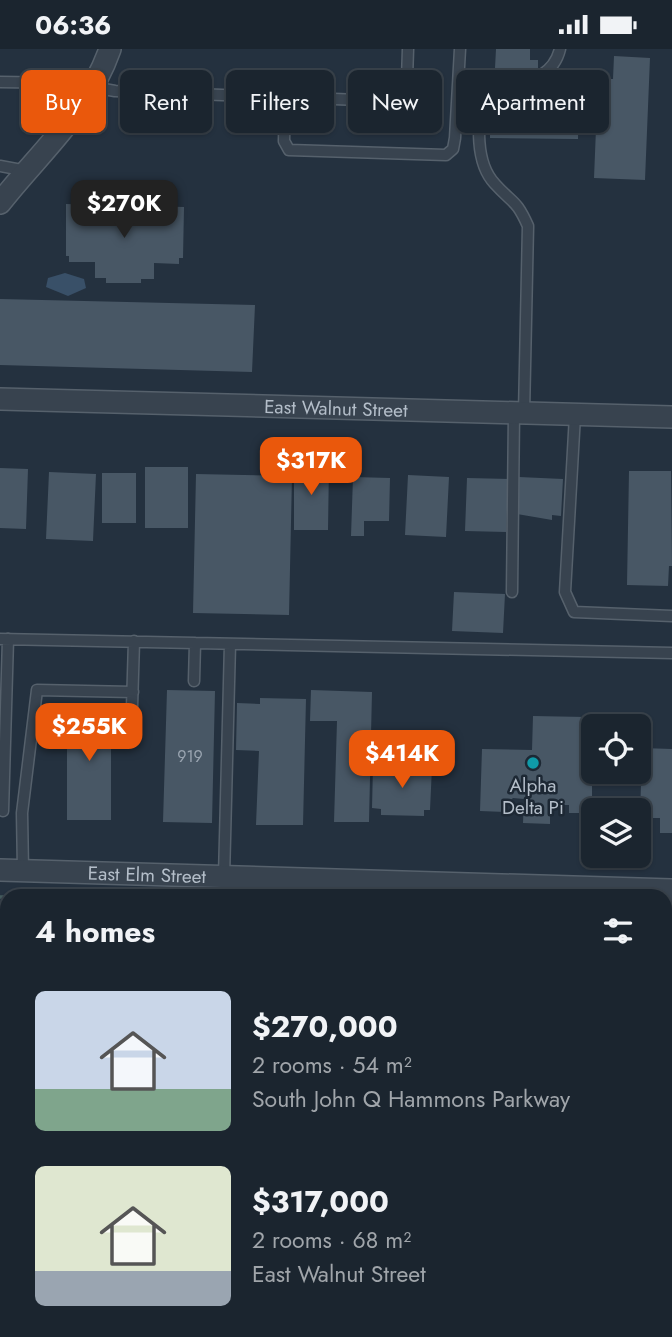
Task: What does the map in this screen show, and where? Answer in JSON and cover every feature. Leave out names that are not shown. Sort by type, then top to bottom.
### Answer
[{"type":"street","points":[[101,70],[110,49]]},
{"type":"street","points":[[0,203],[61,133]]},
{"type":"street","name":"East Walnut Street","points":[[0,399],[672,417]]},
{"type":"street","name":"East Elm Street","points":[[0,870],[544,889]]},
{"type":"lane","points":[[334,99],[387,101],[401,98],[407,79],[408,49]]},
{"type":"lane","points":[[284,133],[284,141],[289,151],[446,155],[453,149],[456,138],[460,49]]},
{"type":"lane","points":[[512,592],[528,226],[518,203],[493,183],[480,151],[480,109],[484,96],[493,91],[534,81],[557,61],[560,49]]},
{"type":"lane","points":[[0,82],[21,83]]},
{"type":"lane","points":[[106,88],[115,91],[226,95]]},
{"type":"lane","points":[[0,166],[27,171]]},
{"type":"lane","points":[[575,415],[565,592],[569,605],[574,613],[672,616]]},
{"type":"lane","points":[[3,811],[4,639],[672,653]]},
{"type":"lane","points":[[131,740],[134,641]]},
{"type":"lane","points":[[194,681],[195,643]]},
{"type":"lane","points":[[224,877],[230,644]]},
{"type":"lane","points":[[23,870],[22,813],[37,690],[133,692]]},
{"type":"water","points":[[65,273],[84,279],[86,288],[68,296],[46,287],[48,278]]},
{"type":"building","points":[[496,49],[530,49],[530,60],[538,60],[538,69],[495,68]]},
{"type":"building","points":[[614,56],[650,58],[645,180],[594,178],[596,133],[609,133],[609,79],[613,79]]},
{"type":"building","points":[[490,133],[578,133],[578,139],[490,138]]},
{"type":"building","points":[[103,196],[115,196],[114,225],[138,226],[138,197],[148,197],[148,206],[184,207],[183,258],[179,258],[179,264],[154,263],[154,279],[141,279],[141,283],[106,283],[106,278],[95,278],[95,262],[69,262],[69,256],[66,256],[66,204],[103,205]]},
{"type":"building","points":[[0,299],[255,305],[252,372],[0,365]]},
{"type":"building","points":[[294,465],[329,465],[328,530],[294,530]]},
{"type":"building","points":[[145,467],[188,467],[188,528],[145,528]]},
{"type":"building","points":[[0,468],[28,469],[26,529],[0,528]]},
{"type":"building","points":[[629,471],[671,471],[672,566],[669,566],[668,586],[627,585]]},
{"type":"building","points":[[49,472],[96,474],[93,541],[46,539]]},
{"type":"building","points":[[102,473],[136,473],[136,523],[102,523]]},
{"type":"building","points":[[196,474],[292,476],[289,615],[193,613]]},
{"type":"building","points":[[408,475],[449,477],[446,537],[405,535]]},
{"type":"building","points":[[353,477],[390,478],[389,521],[364,521],[364,536],[351,536]]},
{"type":"building","points":[[519,477],[563,479],[561,516],[552,515],[552,520],[517,514]]},
{"type":"building","points":[[467,478],[513,479],[512,508],[507,508],[506,532],[465,531]]},
{"type":"building","points":[[454,592],[505,594],[503,633],[452,631]]},
{"type":"building","points":[[167,690],[215,691],[212,823],[163,822]]},
{"type":"building","points":[[311,690],[372,692],[369,822],[334,822],[337,721],[310,721]]},
{"type":"building","points":[[260,698],[306,699],[303,825],[256,825],[259,751],[236,750],[237,703],[260,704]]},
{"type":"building","points":[[67,705],[111,705],[111,820],[67,820]]},
{"type":"building","name":"Alpha Delta Pi","points":[[533,716],[581,717],[581,784],[592,784],[592,798],[581,798],[581,813],[569,813],[569,805],[563,805],[562,800],[550,800],[550,824],[523,823],[524,799],[513,798],[505,805],[505,812],[480,811],[482,749],[532,750]]},
{"type":"building","points":[[651,748],[672,749],[672,833],[660,833],[660,818],[651,818],[651,798],[641,798],[641,784],[651,784]]},
{"type":"building","points":[[373,765],[432,767],[430,810],[424,810],[424,816],[381,815],[381,809],[372,808]]},
{"type":"place","name":"Alpha Delta Pi","points":[[533,763]]}]
